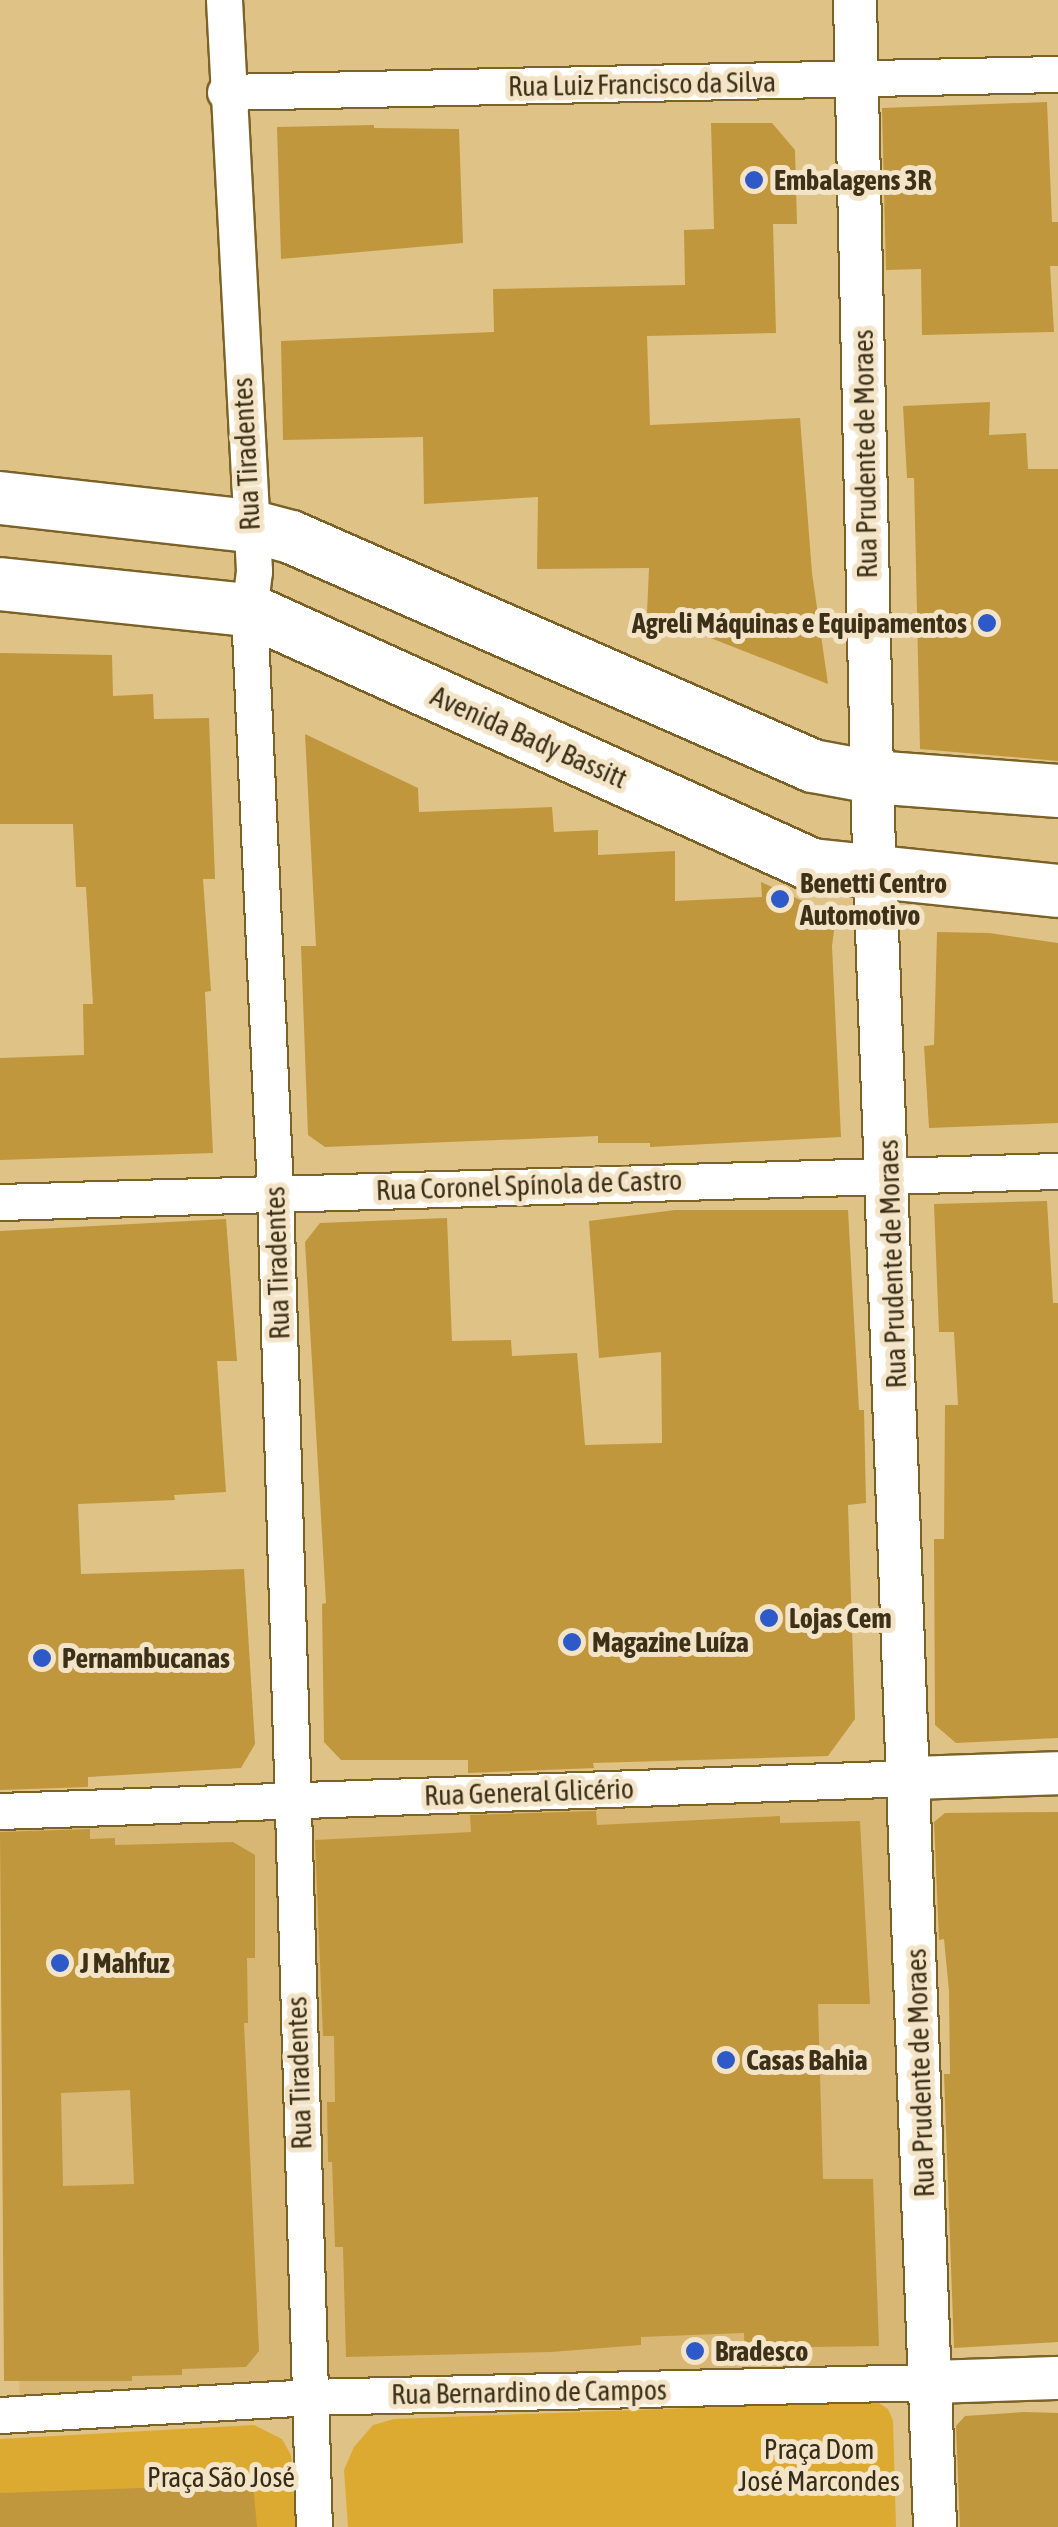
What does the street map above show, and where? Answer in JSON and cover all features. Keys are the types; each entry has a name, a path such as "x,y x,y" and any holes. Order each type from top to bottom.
{"main road":[{"path":"0,498 250,526 291,537 813,766 872,776 1058,792"},
{"name":"Avenida Bady Bassitt","path":"0,584 249,610 812,865 1058,891"}],"street":[{"name":"Rua Tiradentes","path":"224,0 254,571 249,610 276,1192 314,2527"},
{"name":"Rua Prudente de Moraes","path":"855,0 872,776 935,2527"},
{"name":"Rua Luiz Francisco da Silva","path":"226,92 1058,74"},
{"name":"Rua Coronel Spínola de Castro","path":"0,1202 1058,1172"},
{"name":"Rua General Glicério","path":"0,1811 1058,1773"},
{"name":"Rua Bernardino de Campos","path":"0,2415 308,2397 1058,2378"}],"shaded area":[{"path":"906,1787 926,2367 20,2398 0,1819"}],"green space":[{"name":"Praça Dom José Marcondes","path":"876,2401 888,2409 893,2421 896,2527 348,2527 344,2470 354,2447 373,2425 394,2419"},
{"name":"Praça São José","path":"254,2425 282,2439 291,2455 296,2527 0,2527 0,2439"}],"building":[{"path":"1047,102 1052,222 1058,222 1058,266 1050,266 1054,332 922,335 921,269 886,270 882,108"},
{"path":"711,123 772,123 795,150 797,224 773,224 776,333 647,336 650,425 800,418 812,573 828,684 647,613 649,568 537,569 538,497 424,504 423,437 283,440 281,341 494,332 493,289 685,285 684,230 714,229"},
{"path":"374,125 459,129 463,243 281,259 277,127"},
{"name":"Agreli Máquinas e Equipamentos","path":"990,402 989,435 1026,433 1028,469 1058,469 1058,761 920,749 914,478 907,478 903,406"},
{"path":"0,653 112,655 113,696 153,694 154,719 209,718 215,879 203,879 211,991 205,992 213,1153 0,1160 0,1058 84,1055 83,1004 93,1004 86,887 76,887 73,824 0,824"},
{"path":"305,734 418,788 419,812 552,807 554,832 598,830 598,855 675,851 675,901 762,897 761,882 836,916 832,946 841,1137 650,1147 650,1143 598,1143 598,1136 325,1147 308,1135 301,946 316,946"},
{"path":"937,932 989,933 1058,943 1058,1123 929,1128 924,1046 934,1045"},
{"path":"1047,1201 1053,1303 1058,1303 1058,1738 956,1743 935,1725 934,1539 944,1539 945,1405 958,1405 954,1332 939,1332 934,1204"},
{"path":"675,1210 848,1210 859,1410 864,1410 866,1503 848,1505 855,1719 828,1756 593,1763 594,1768 468,1773 468,1760 341,1760 324,1742 322,1604 326,1603 305,1242 320,1223 447,1218 452,1341 511,1340 512,1356 577,1353 585,1445 662,1443 661,1352 599,1358 589,1221"},
{"path":"226,1219 237,1361 217,1361 226,1492 174,1495 175,1500 78,1504 81,1574 244,1569 255,1744 241,1768 88,1777 88,1787 0,1790 0,1231"},
{"path":"596,1811 597,1825 780,1816 780,1823 860,1821 870,2004 818,2004 823,2179 873,2179 879,2346 807,2347 807,2362 745,2364 744,2333 641,2337 641,2345 551,2352 346,2357 343,2247 335,2247 332,2162 328,2162 327,2102 335,2102 334,2036 323,2036 315,1840 471,1832 470,1815"},
{"path":"1058,1812 1058,2342 954,2348 944,2074 950,2074 949,1991 944,1939 939,1940 934,1822 945,1813"},
{"path":"90,1829 90,1839 115,1838 115,1845 233,1842 255,1855 255,1958 247,1958 248,2023 244,2023 259,2351 246,2367 182,2369 182,2375 132,2376 132,2381 4,2381 0,1832","holes":["130,2090 134,2184 63,2186 61,2093"]},
{"path":"1058,2413 1058,2527 960,2527 956,2426 965,2416"},
{"path":"253,2484 257,2527 0,2527 0,2493"}],"place":[{"name":"Embalagens 3R","path":"754,180"},
{"name":"Agreli Máquinas e Equipamentos","path":"987,623"},
{"name":"Benetti Centro Automotivo","path":"780,899"},
{"name":"Lojas Cem","path":"769,1618"},
{"name":"Magazine Luíza","path":"572,1642"},
{"name":"Pernambucanas","path":"42,1658"},
{"name":"J Mahfuz","path":"60,1963"},
{"name":"Casas Bahia","path":"726,2060"},
{"name":"Bradesco","path":"695,2351"}]}
